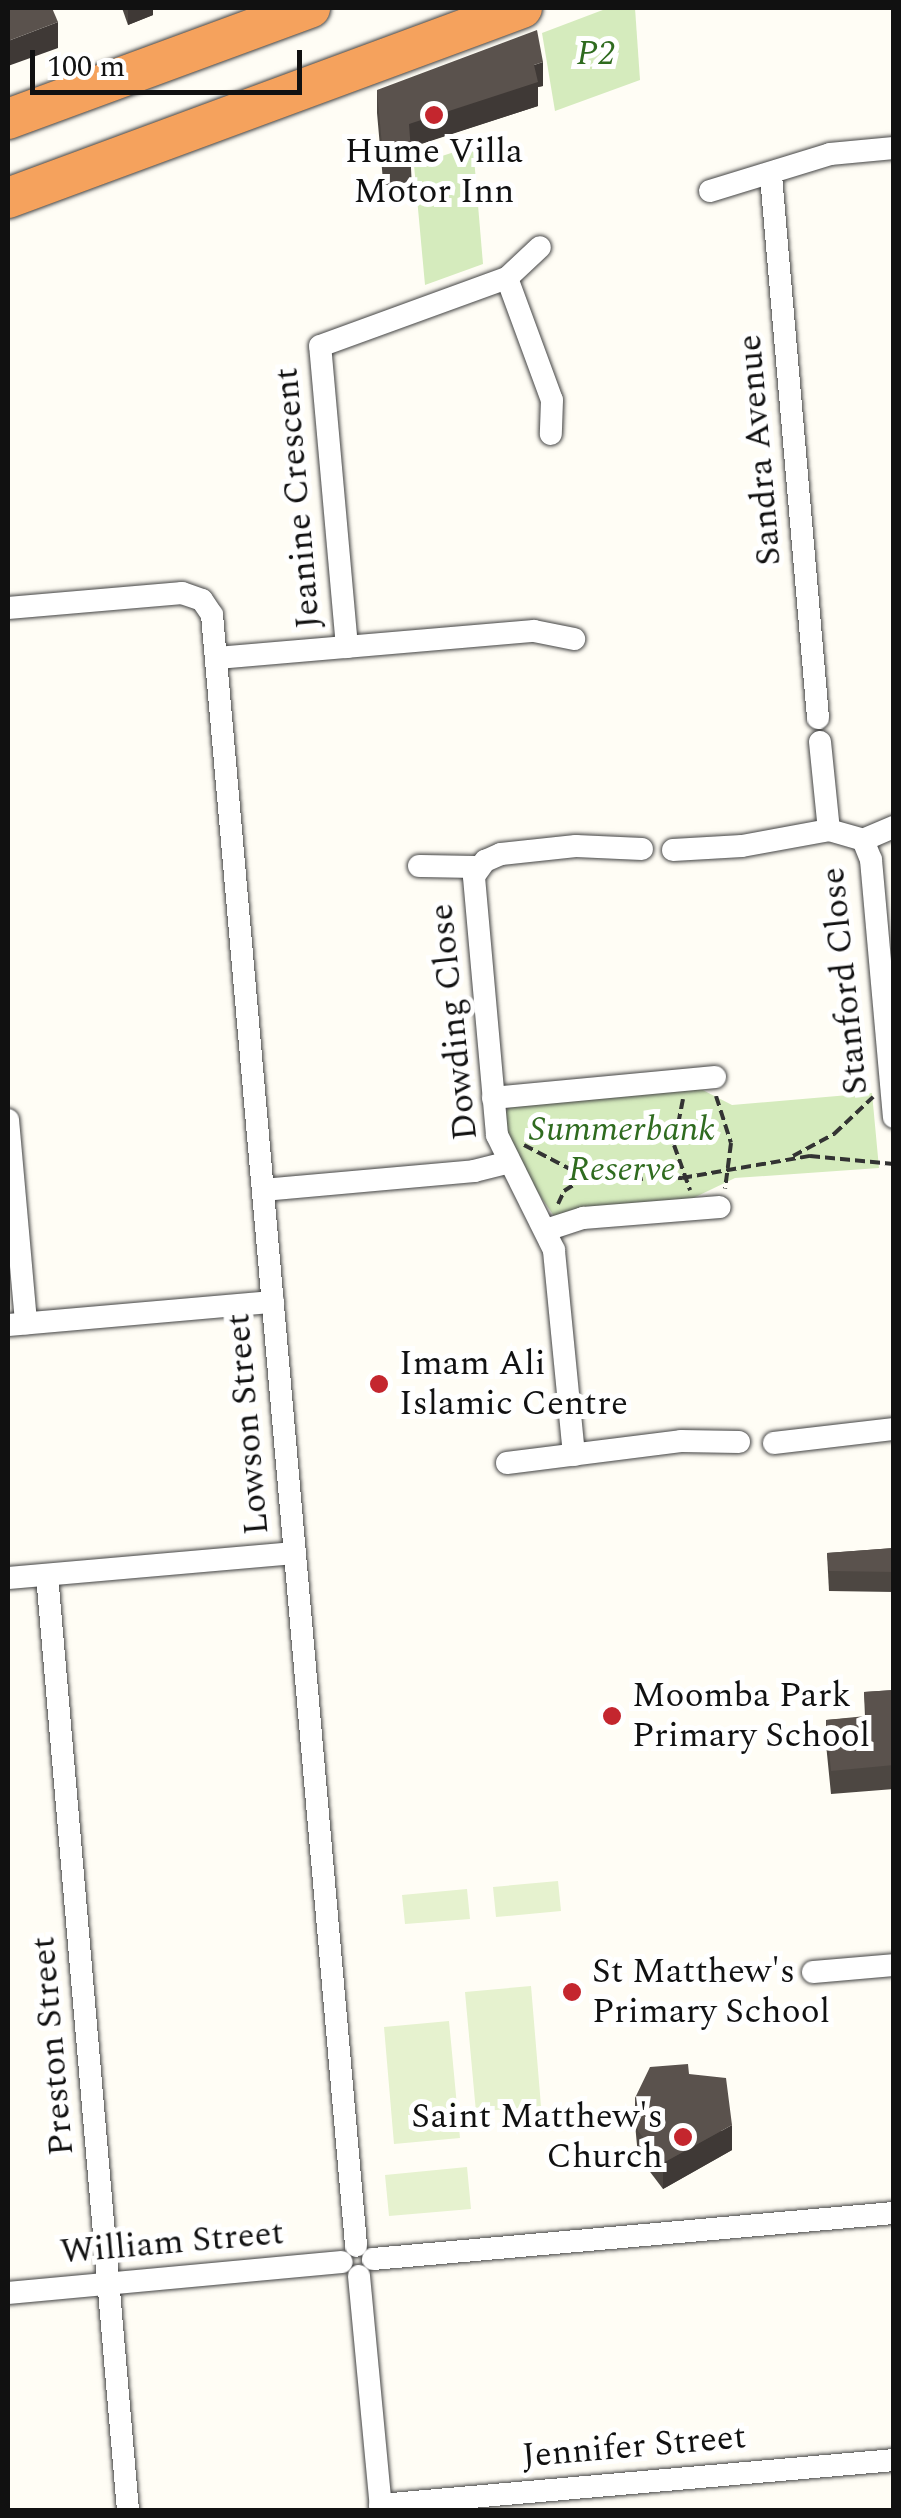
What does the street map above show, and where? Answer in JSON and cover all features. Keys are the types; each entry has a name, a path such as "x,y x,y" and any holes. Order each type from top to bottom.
{"highway":[{"path":"8,119 310,8"},
{"path":"8,198 522,8"}],"street":[{"path":"710,190 771,176 836,153 894,148"},
{"name":"Sandra Avenue","path":"771,176 829,830"},
{"name":"Jeanine Crescent","path":"347,647 320,346 507,278 540,247"},
{"path":"507,278 552,400 552,434"},
{"name":"Lowson Street","path":"8,608 182,593 202,600 212,615 380,2508"},
{"path":"217,658 534,632 574,638"},
{"name":"Stanford Close","path":"673,850 742,846 829,830 863,840 894,828"},
{"name":"Stanford Close","path":"863,840 870,860 894,1117"},
{"name":"Dowding Close","path":"419,866 478,867 501,854 544,848 642,849"},
{"name":"Dowding Close","path":"478,867 474,883 493,1098 512,1152 553,1220 574,1455"},
{"path":"493,1098 713,1077"},
{"path":"8,1120 17,1324 273,1302"},
{"path":"263,1190 474,1171 512,1152"},
{"path":"553,1220 720,1208"},
{"path":"774,1443 894,1429"},
{"path":"507,1463 681,1441 739,1442"},
{"path":"8,1578 295,1553"},
{"name":"Preston Street","path":"47,1575 128,2510"},
{"path":"813,1972 894,1965"},
{"name":"William Street","path":"8,2293 894,2213"},
{"name":"Jennifer Street","path":"380,2508 894,2460"}],"path":[{"path":"713,1077 730,1133 729,1166 720,1208"},
{"path":"684,1080 674,1145 693,1210"},
{"path":"788,1158 834,1134 873,1097 891,1093"},
{"path":"512,1152 590,1174 683,1178 729,1166 788,1158 894,1164"},
{"path":"553,1220 564,1191 590,1174"}],"green space":[{"name":"P2","path":"608,8 635,8 640,80 555,111 542,33"},
{"path":"473,146 483,264 425,285 414,165"},
{"name":"Summerbank Reserve","path":"693,1085 732,1105 872,1093 879,1168 735,1178 685,1202 554,1216 511,1154 504,1116 509,1106"},
{"path":"558,1881 561,1911 496,1917 493,1887"},
{"path":"467,1889 470,1919 405,1924 402,1895"},
{"path":"531,1986 541,2106 476,2112 465,1992"},
{"path":"449,2021 460,2138 394,2144 384,2027"},
{"path":"467,2167 471,2209 389,2216 385,2175"}],"building":[{"path":"8,8 52,8 58,22 8,41"},
{"path":"537,30 543,62 534,65 538,82 409,124 412,165 384,168 377,90"},
{"path":"894,1548 894,1572 829,1571 827,1553"},
{"path":"894,1690 894,1765 831,1771 826,1720 866,1716 864,1692"},
{"name":"Saint Matthew's Church","path":"688,2064 689,2074 726,2078 732,2125 663,2163 638,2131 635,2098 650,2067"}],"place":[{"name":"Hume Villa Motor Inn","path":"434,115"},
{"name":"Imam Ali Islamic Centre","path":"379,1384"},
{"name":"Moomba Park Primary School","path":"612,1716"},
{"name":"St Matthew's Primary School","path":"572,1992"},
{"name":"Saint Matthew's Church","path":"683,2137"}]}
